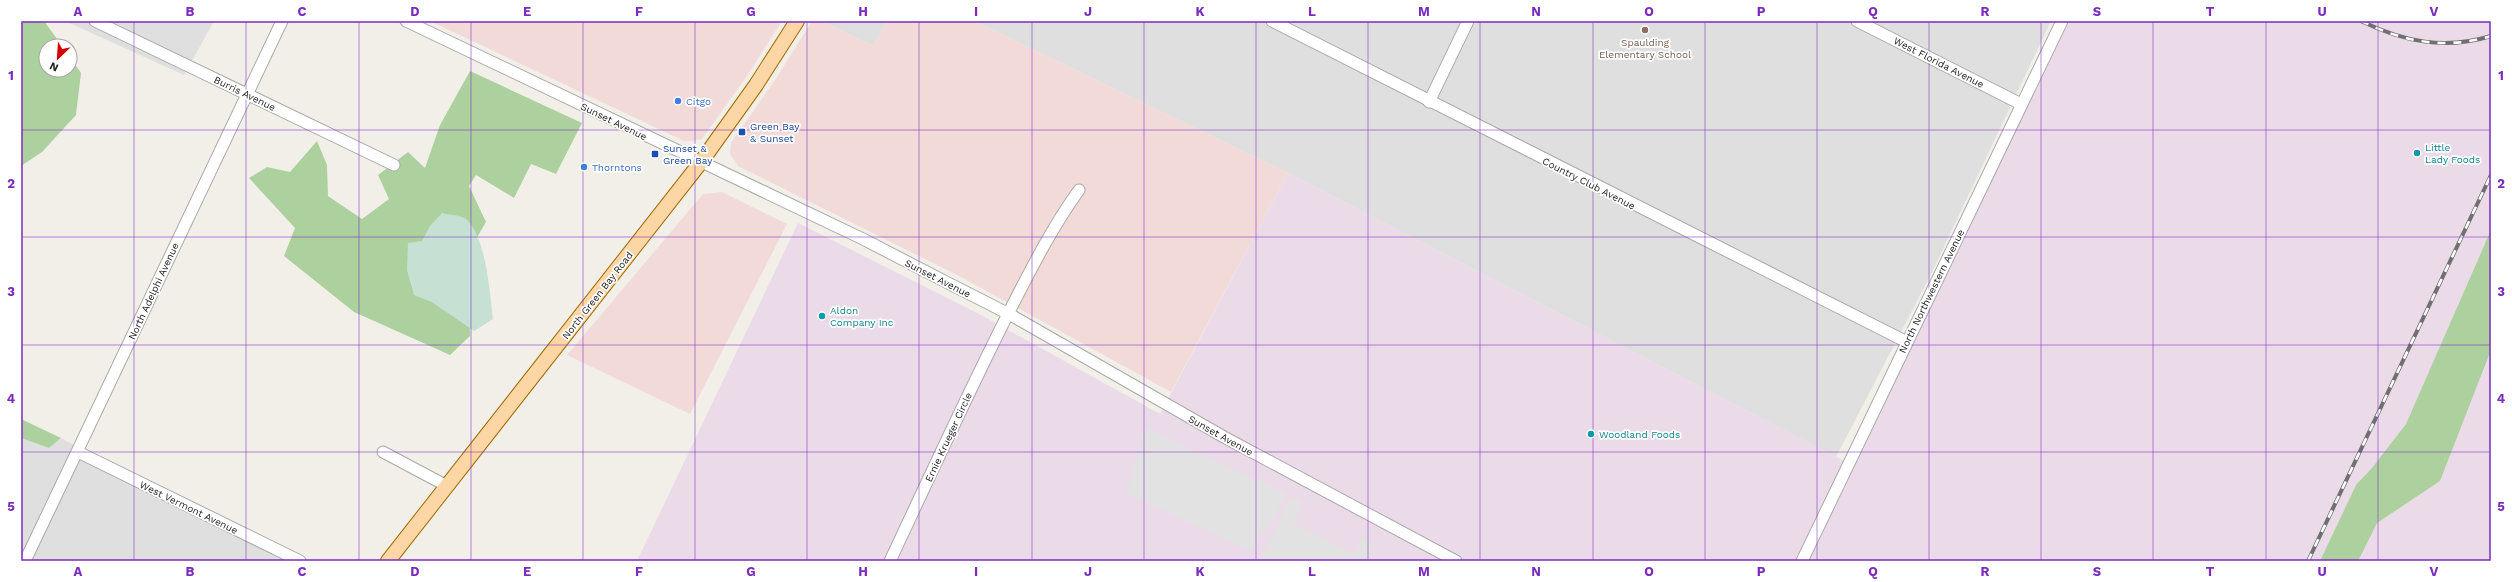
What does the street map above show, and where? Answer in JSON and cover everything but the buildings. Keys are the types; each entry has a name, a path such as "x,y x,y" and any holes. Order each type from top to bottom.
{"main road":[{"name":"North Green Bay Road","path":"388,561 701,162 756,85 797,21"}],"street":[{"name":"Burris Avenue","path":"95,21 394,165"},
{"name":"North Adelphi Avenue","path":"25,561 78,452 246,93 282,21"},
{"name":"Sunset Avenue","path":"406,21 872,244 1008,314 1224,437 1456,561"},
{"name":"Country Club Avenue","path":"1272,21 1429,102 1907,342"},
{"path":"1429,102 1468,21"},
{"name":"West Florida Avenue","path":"1857,21 2021,104"},
{"name":"North Northwestern Avenue","path":"1802,561 2062,21"},
{"name":"Ernie Krueger Circle","path":"890,561 987,354 1047,240 1079,190"},
{"name":"West Vermont Avenue","path":"78,452 300,561"},
{"path":"383,452 447,486"}],"shaded area":[{"path":"65,21 214,21 184,75"},
{"path":"430,21 782,21 747,76 702,139 684,141"},
{"path":"812,21 821,21 873,46 887,21 974,21 1288,173 1171,392 961,277 738,166 730,154 731,143 775,80"},
{"path":"821,21 887,21 873,46"},
{"path":"974,21 2051,21 1931,274 1836,457 1288,173"},
{"path":"2058,21 2491,21 2491,561 637,561 798,223 981,315 1160,414 1288,173 1848,463"},
{"path":"722,192 787,224 690,414 567,355 703,194"},
{"path":"1145,428 1286,494 1269,529 1262,532 1252,551 1126,493 1136,472 1130,470 1145,442 1139,439"},
{"path":"21,438 49,448 61,438 292,561 21,561"},
{"path":"1291,497 1302,502 1294,524 1354,554 1362,538 1374,544 1366,561 1261,561"}],"green space":[{"path":"21,21 44,21 56,38 38,38 38,78 78,78 78,69 81,73 76,115 42,152 21,166"},
{"path":"470,71 582,123 556,174 531,164 514,198 476,175 469,186 486,222 468,253 470,336 450,355 354,312 284,256 295,228 249,178 267,167 290,172 317,141 327,165 328,196 362,219 389,199 378,175 408,152 425,168 440,125"},
{"path":"442,213 466,219 473,227 483,252 493,319 474,331 432,302 414,295 407,270 408,243 422,241 430,226"},
{"path":"2491,230 2491,350 2440,481 2377,523 2358,561 2320,561 2356,485 2372,468 2406,424"},
{"path":"21,419 61,438 49,448 21,438"}],"railway":[{"path":"2361,21 2393,34 2425,42 2457,43 2491,36"},
{"path":"2308,561 2491,175"}],"place":[{"name":"Spaulding Elementary School","path":"1645,30"},
{"name":"Citgo","path":"678,101"},
{"name":"Green Bay & Sunset","path":"742,132"},
{"name":"Little Lady Foods","path":"2417,153"},
{"name":"Sunset & Green Bay","path":"655,154"},
{"name":"Thorntons","path":"584,167"},
{"name":"Aldon Company Inc","path":"822,316"},
{"name":"Woodland Foods","path":"1591,434"}]}
